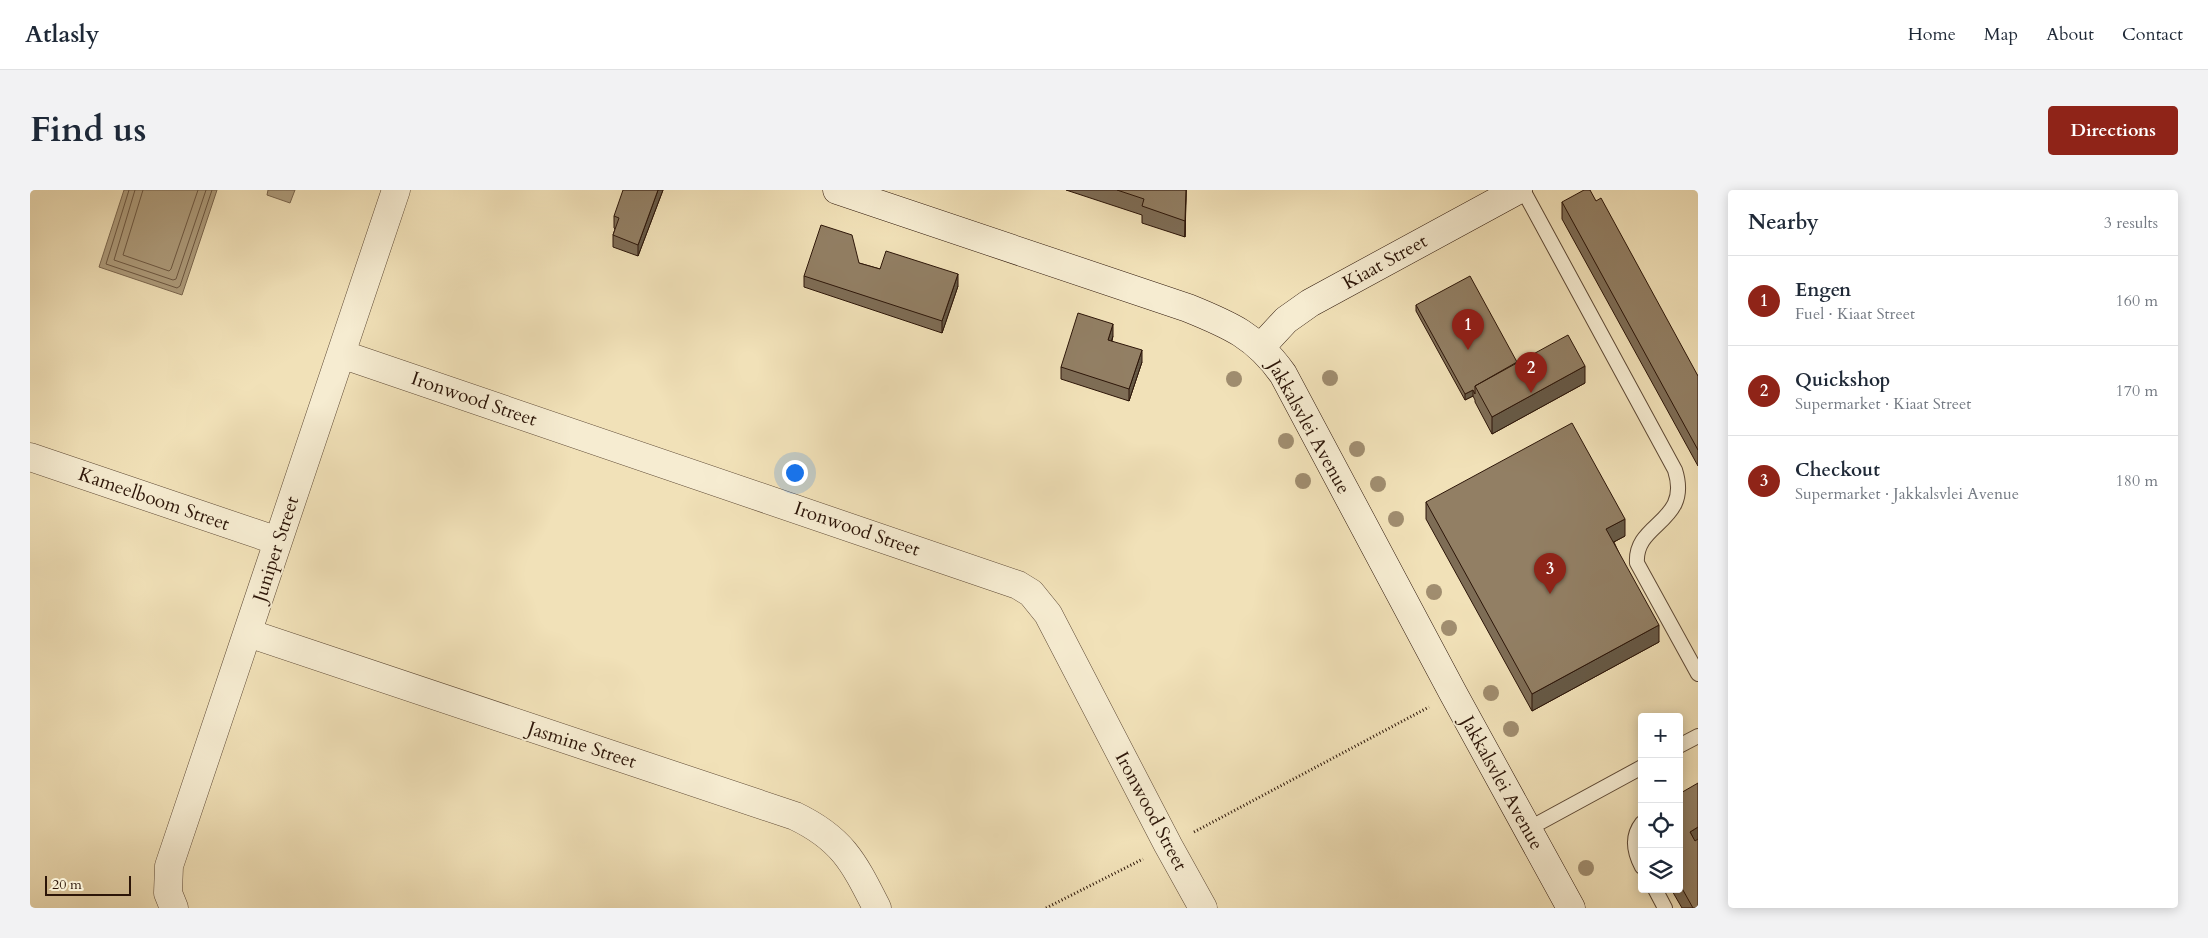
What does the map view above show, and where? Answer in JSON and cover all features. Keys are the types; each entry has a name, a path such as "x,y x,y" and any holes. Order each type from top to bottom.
{"street":[{"name":"Juniper Street","path":"174,908 168,893 167,880 170,866 396,190"},
{"name":"Jakkalsvlei Avenue","path":"837,190 1188,308 1240,331 1261,347 1283,374 1453,693 1571,908"},
{"name":"Kiaat Street","path":"1261,347 1286,320 1310,303 1518,190"},
{"name":"Ironwood Street","path":"341,354 1018,585 1031,593 1048,614 1168,845 1203,908"},
{"name":"Kameelboom Street","path":"30,457 278,541"},
{"name":"Jasmine Street","path":"248,633 795,816 828,835 842,848 854,864 877,908"}],"lane":[{"path":"1523,190 1675,470 1679,481 1677,501 1668,515 1640,543 1637,552 1637,563 1698,674"},
{"path":"1683,744 1698,736"},
{"path":"1528,828 1638,769"},
{"path":"1638,833 1634,843 1638,859"},
{"path":"1656,893 1665,908"}],"path":[{"path":"1193,833 1434,704"},
{"path":"1046,908 1151,855"}],"water":[{"path":"124,190 217,190 182,295 99,267"},
{"path":"268,190 295,190 290,203 267,195"}],"building":[{"path":"623,190 658,190 638,245 613,235 619,218 614,216"},
{"path":"1117,190 1186,190 1185,221 1142,206 1144,199"},
{"path":"1584,190 1590,190 1596,201 1601,198 1698,376 1698,450 1562,202"},
{"path":"821,225 852,235 859,263 880,269 886,251 958,274 942,321 804,276"},
{"path":"1470,276 1517,362 1475,386 1475,394 1473,390 1465,394 1416,305"},
{"path":"1078,313 1113,324 1108,340 1142,350 1129,389 1061,367"},
{"path":"1568,335 1585,366 1492,417 1475,386"},
{"path":"1572,423 1625,519 1606,529 1659,625 1532,694 1426,502"},
{"path":"1698,783 1698,827 1690,832 1695,841 1698,839 1698,908 1693,908 1683,890 1683,792"}],"place":[{"name":"Engen","path":"1468,350"},
{"name":"Quickshop","path":"1531,393"},
{"name":"Checkout","path":"1550,594"}]}
